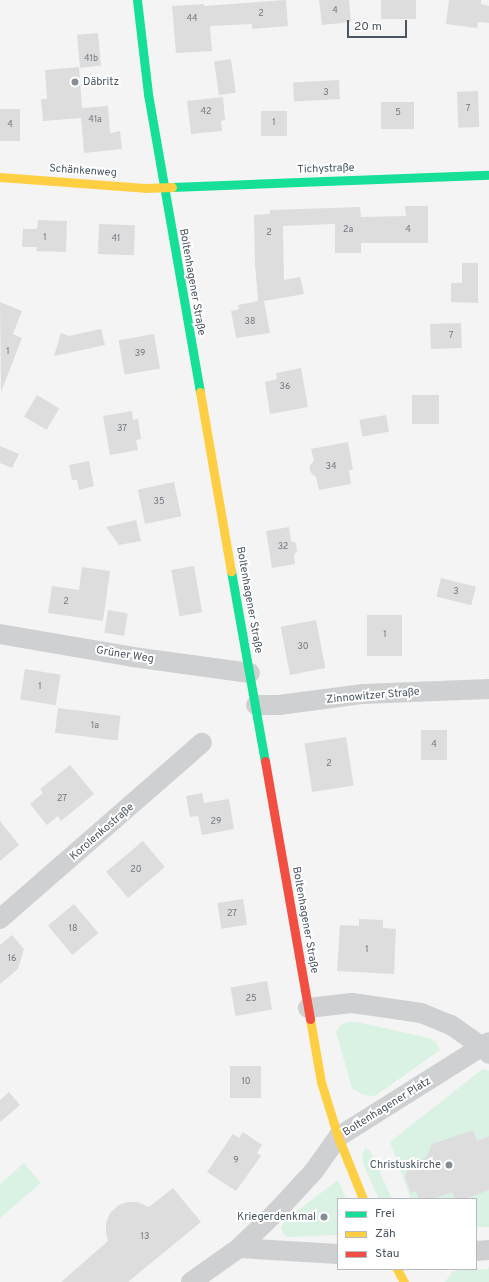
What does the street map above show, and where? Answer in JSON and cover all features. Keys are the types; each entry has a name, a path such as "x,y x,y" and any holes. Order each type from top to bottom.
{"street":[{"name":"Boltenhagener Straße","path":"138,0 148,94 321,1082 338,1138 362,1198"},
{"name":"Tichystraße","path":"164,187 489,175"},
{"name":"Schänkenweg","path":"0,177 145,188 164,187"},
{"name":"Grüner Weg","path":"0,634 133,657 250,673"},
{"name":"Zinnowitzer Straße","path":"256,705 279,705 363,694 489,689"},
{"name":"Korolenkostraße","path":"0,919 202,743"},
{"name":"Boltenhagener Platz","path":"191,1282 239,1248 278,1210 314,1171 338,1138 487,1048 451,1025 420,1013 352,1003 308,1008"},
{"path":"239,1248 337,1254"},
{"path":"477,1251 489,1250"},
{"path":"398,1270 404,1282"}],"green space":[{"path":"347,1022 357,1022 429,1038 436,1042 440,1050 375,1096 363,1095 352,1088 336,1032 341,1025"},
{"path":"485,1069 489,1071 489,1227 477,1227 477,1198 411,1198 390,1142 480,1071"},
{"path":"365,1148 370,1150 392,1198 379,1198 364,1166 362,1156"},
{"path":"24,1163 41,1183 0,1218 0,1184"},
{"path":"338,1180 346,1198 337,1198 337,1235 288,1237 284,1234 281,1228 284,1221"},
{"path":"489,1266 489,1282 445,1282 452,1272 458,1270 477,1270 477,1267 478,1270 488,1269"}],"building":[{"path":"286,0 288,26 252,29 252,24 210,26 212,51 176,53 172,6 204,4 204,6"},
{"path":"319,0 349,0 351,22 322,25"},
{"path":"381,0 416,0 416,19 381,19"},
{"path":"449,0 481,0 481,4 489,6 489,23 478,22 477,28 446,24"},
{"path":"98,33 101,66 80,68 77,35"},
{"path":"231,59 236,93 219,95 214,61"},
{"path":"79,67 82,108 108,106 110,133 120,131 122,149 84,153 81,118 43,121 41,99 47,99 45,70"},
{"path":"339,80 340,99 294,101 293,82"},
{"path":"478,91 479,127 458,128 457,92"},
{"path":"223,97 225,120 221,121 222,131 191,134 187,101"},
{"path":"381,102 414,102 414,129 381,129"},
{"path":"0,109 20,109 20,141 0,141"},
{"path":"261,111 287,111 287,136 261,136"},
{"path":"405,206 428,206 428,243 361,243 361,253 335,253 335,224 283,226 284,280 300,277 304,294 264,301 270,333 236,338 231,311 239,309 238,305 258,301 255,264 254,215 270,214 270,210 360,207 361,217 406,216"},
{"path":"38,220 67,221 66,252 36,251 37,247 22,247 23,229 37,229"},
{"path":"99,224 135,225 134,255 98,254"},
{"path":"462,263 478,263 478,303 451,302 451,283 462,283"},
{"path":"0,302 22,311 13,334 22,338 1,392"},
{"path":"461,323 462,348 431,349 430,324"},
{"path":"101,329 105,345 54,356 61,333 69,336"},
{"path":"154,334 160,368 125,375 119,340"},
{"path":"301,368 308,407 270,414 265,382 277,379 276,373"},
{"path":"37,395 59,408 46,430 24,416"},
{"path":"412,395 439,395 439,424 412,424"},
{"path":"132,411 133,420 138,419 141,439 136,440 138,450 110,455 103,416"},
{"path":"386,415 389,432 362,436 359,420"},
{"path":"348,442 353,470 349,470 351,484 319,490 316,477 310,470 310,465 314,461 311,449"},
{"path":"0,446 19,454 12,468 0,463"},
{"path":"89,461 94,486 79,490 77,480 72,480 69,465"},
{"path":"174,482 181,516 145,524 138,490"},
{"path":"136,520 141,541 119,545 106,527"},
{"path":"289,527 291,541 296,543 297,551 294,555 295,564 272,568 266,531"},
{"path":"194,566 202,612 180,616 171,570"},
{"path":"82,567 110,571 103,621 48,613 52,586 79,590"},
{"path":"441,578 476,587 471,605 436,596"},
{"path":"108,610 128,613 124,636 104,633"},
{"path":"367,615 402,615 402,656 367,656"},
{"path":"316,620 325,668 290,675 281,627"},
{"path":"25,669 61,675 56,705 20,700"},
{"path":"58,708 121,716 117,740 55,733"},
{"path":"421,730 447,730 447,760 421,760"},
{"path":"346,737 354,785 312,792 305,744"},
{"path":"70,765 94,794 61,821 58,816 47,825 30,804 43,793 40,789"},
{"path":"202,793 204,803 229,799 234,829 202,835 198,816 190,817 186,796"},
{"path":"0,821 19,845 0,861"},
{"path":"143,841 165,867 128,898 106,872"},
{"path":"243,899 247,925 221,929 217,903"},
{"path":"74,904 98,933 72,955 48,926"},
{"path":"359,919 383,920 383,928 396,929 394,974 337,971 340,925 359,926"},
{"path":"12,935 24,949 18,969 0,984 0,945"},
{"path":"267,981 272,1010 236,1016 231,987"},
{"path":"230,1066 261,1066 261,1098 230,1098"},
{"path":"9,1092 20,1105 0,1122 0,1100"},
{"name":"Christuskirche","path":"473,1130 477,1141 489,1136 489,1190 468,1198 455,1198 452,1192 436,1198 419,1198 416,1191 411,1193 405,1177 409,1164 426,1158 432,1144"},
{"path":"243,1132 262,1145 257,1153 261,1156 236,1191 207,1172 233,1134 239,1138"},
{"path":"173,1188 201,1222 128,1282 61,1282 108,1241 106,1223 110,1213 119,1205 128,1202 137,1202 149,1207"}],"traffic: fast":[{"path":"137,0 148,94 200,392"},
{"path":"172,187 489,175"},
{"path":"231,571 265,761"}],"traffic: slow":[{"path":"0,177 145,188 172,187"},
{"path":"200,392 231,571"},
{"path":"310,1019 321,1082 338,1137 363,1198"},
{"path":"398,1270 404,1282"}],"traffic: jam":[{"path":"265,761 310,1019"}],"place":[{"name":"Däbritz","path":"75,82"},
{"name":"Christuskirche","path":"449,1165"},
{"name":"Kriegerdenkmal","path":"324,1217"}]}
